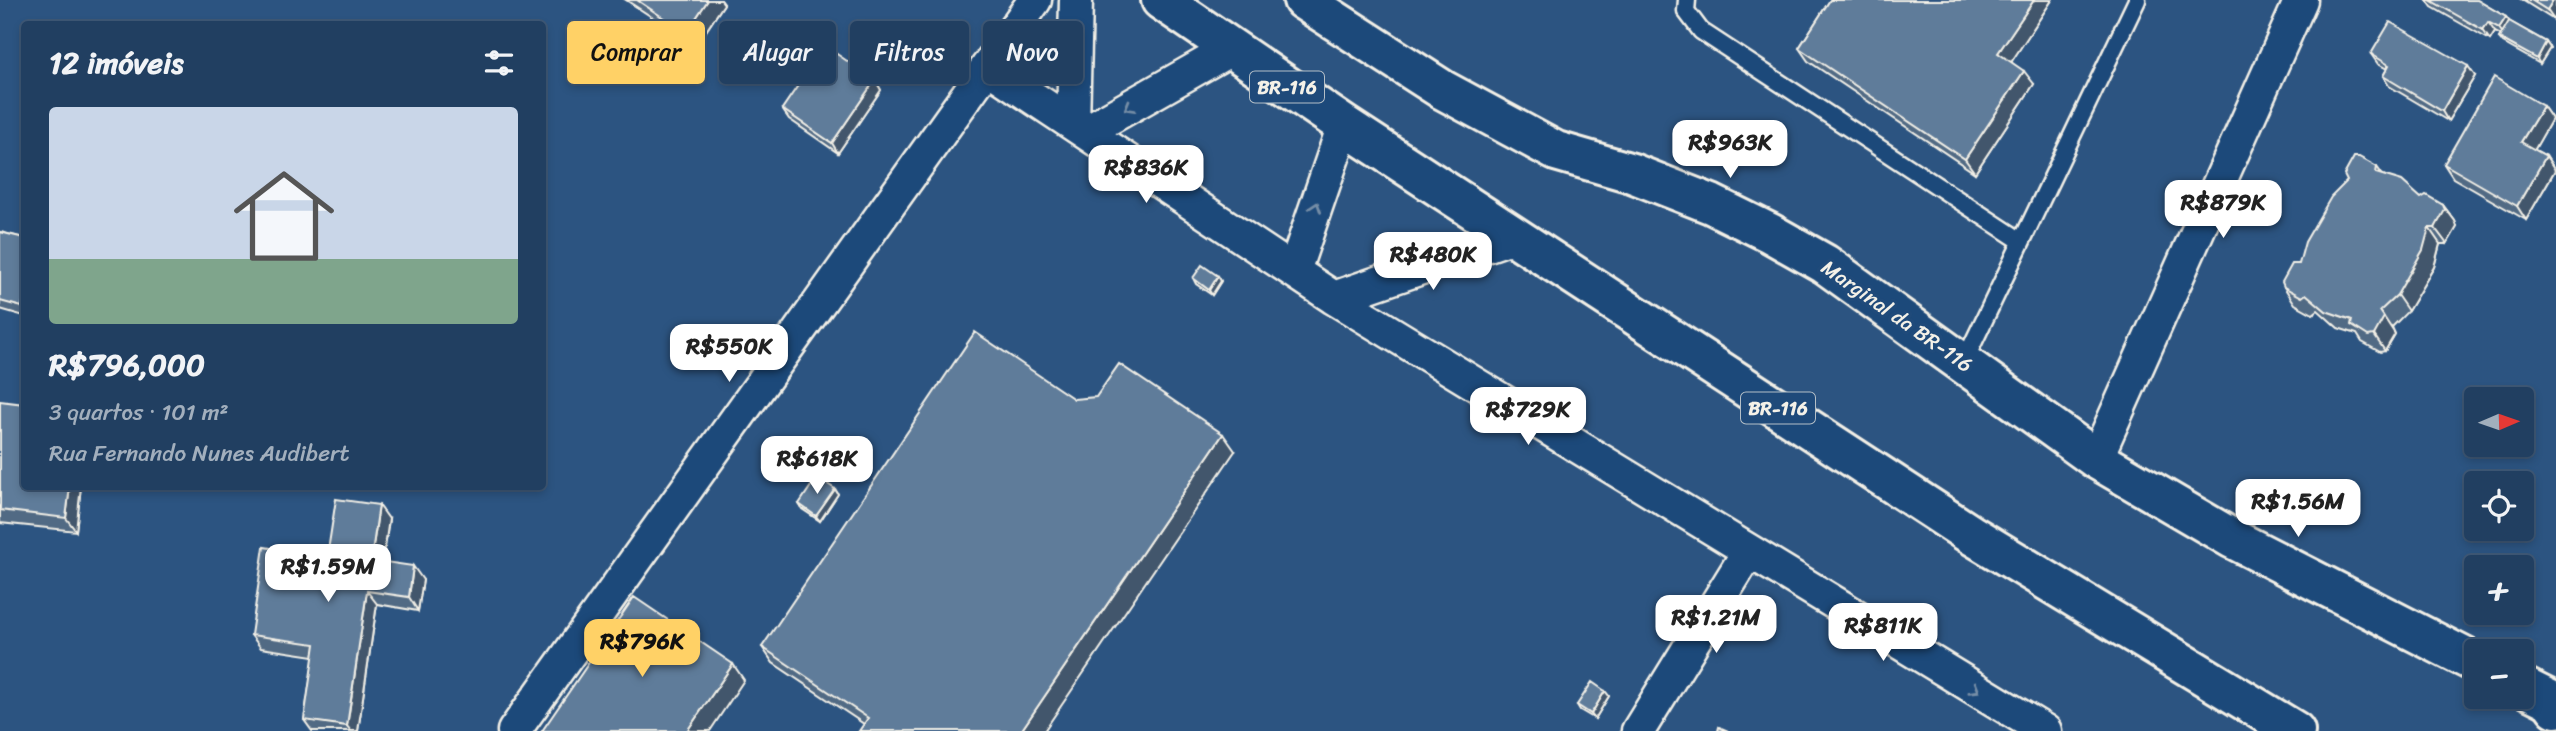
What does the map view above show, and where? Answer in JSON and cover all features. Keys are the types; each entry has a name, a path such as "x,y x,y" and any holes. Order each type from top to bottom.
{"main road":[{"name":"BR-116","path":"1161,0 1344,125 1970,534 2298,730"},
{"name":"Marginal da BR-116","path":"1303,0 1443,90 1556,151 1632,173 1711,204 1825,264 2096,459 2233,539 2464,657"}],"street":[{"path":"1020,21 1035,0"},
{"path":"1076,0 1079,128"},
{"path":"2096,459 2301,0"},
{"path":"1079,128 1231,49"},
{"path":"514,731 983,73"},
{"path":"1013,84 1334,298 2045,731"},
{"path":"1294,271 1344,125"},
{"path":"1334,298 1514,236"},
{"path":"1638,731 1749,551"}],"lane":[{"path":"1687,0 1686,11 1701,31 2021,242"},
{"path":"1964,362 2137,0"}],"building":[{"path":"637,0 708,0 694,21 668,21"},
{"path":"1830,0 2034,0 1998,53 2024,71 1965,159 1799,48"},
{"path":"2430,0 2477,0 2506,17 2499,28 2488,22 2483,30"},
{"path":"2531,0 2553,0 2547,10"},
{"path":"2509,21 2546,42 2537,59 2499,38"},
{"path":"2390,22 2468,66 2442,111 2383,76 2389,65 2371,54"},
{"path":"836,53 850,63 850,84 872,84 832,143 782,109 799,84 836,84"},
{"path":"2494,77 2543,106 2521,142 2546,156 2517,206 2444,164"},
{"path":"2354,157 2377,167 2376,173 2402,181 2421,198 2426,195 2443,205 2445,210 2435,228 2429,228 2423,250 2397,295 2380,311 2384,317 2374,335 2368,336 2351,325 2352,320 2326,311 2306,294 2302,297 2284,287 2282,282 2292,264 2299,264 2305,242 2331,197 2347,181 2344,175"},
{"path":"0,232 21,237 21,307 0,301"},
{"path":"1202,265 1218,276 1209,290 1193,278"},
{"path":"975,332 1074,399 1096,397 1119,364 1223,434 1021,731 859,731 868,718 762,647"},
{"path":"0,401 21,404 21,490 70,490 66,518 0,510"},
{"path":"817,477 835,489 816,516 799,504"},
{"path":"336,499 379,505 371,560 413,566 409,597 367,591 347,726 304,720 315,644 251,635 264,547 327,557"},
{"path":"634,597 733,664 687,731 542,731"},
{"path":"1592,682 1605,691 1591,714 1577,705"}]}
